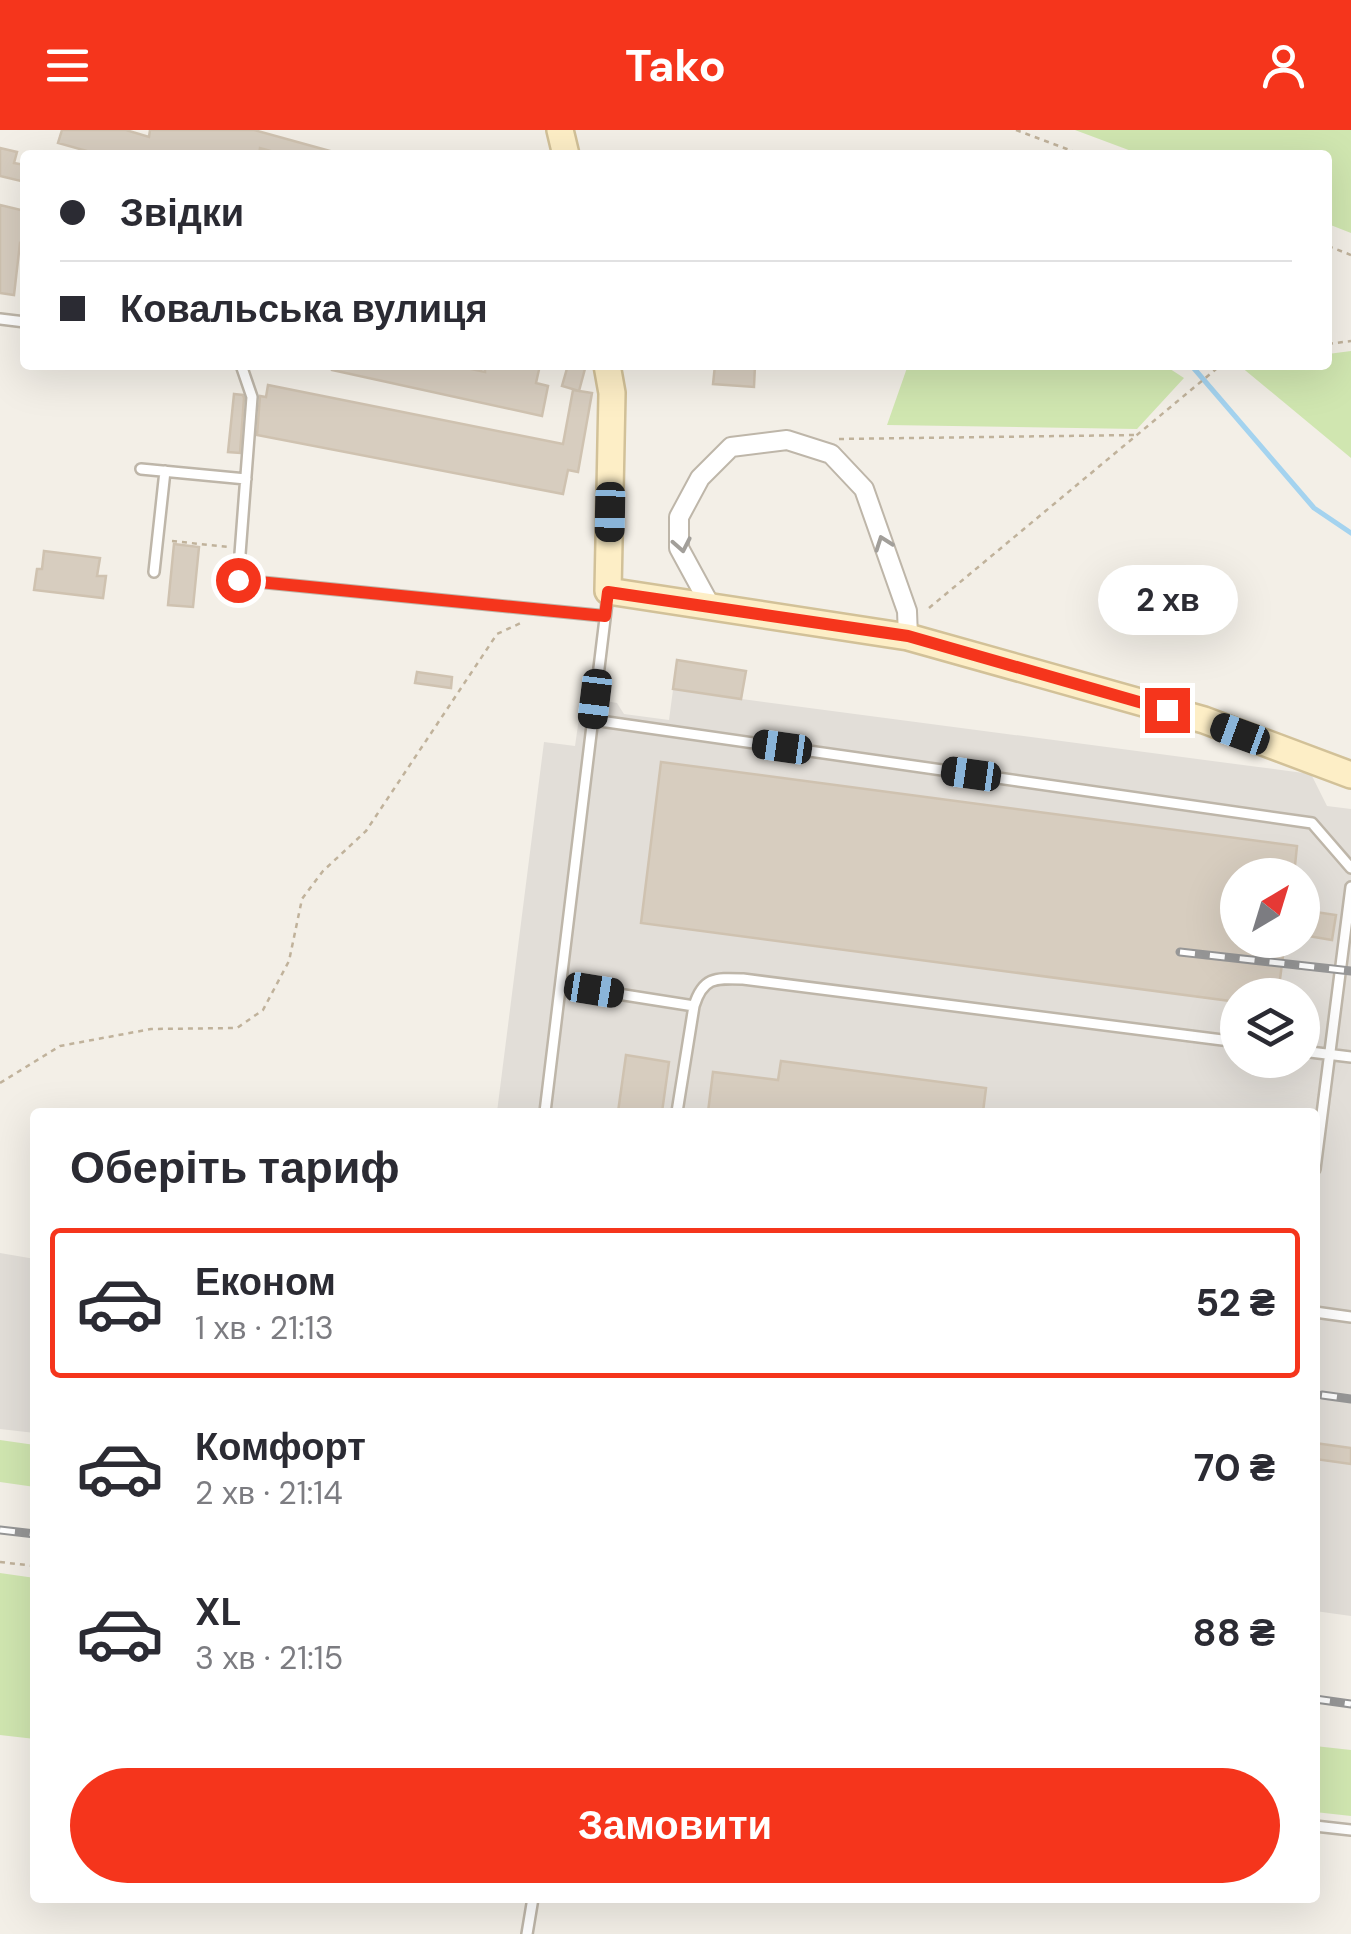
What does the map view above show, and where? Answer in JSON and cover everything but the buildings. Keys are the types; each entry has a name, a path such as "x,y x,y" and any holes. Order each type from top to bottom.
{"street":[{"path":"609,370 612,394 607,604 710,605 908,636 1204,720 1351,775"},
{"path":"710,605 679,548 679,517 700,478 731,447 787,440 830,454 864,488 908,611 908,636"}],"lane":[{"path":"243,370 252,397 238,580 548,610 607,604 545,1108"},
{"path":"141,468 246,479"},
{"path":"154,572 165,471"},
{"path":"593,720 1312,823 1351,868"},
{"path":"1334,849 1351,848"},
{"path":"1320,1131 1351,886"},
{"path":"678,1108 699,989 717,978 1220,1040"},
{"path":"560,985 694,1006"},
{"path":"1320,1053 1351,1057"},
{"path":"1320,1313 1351,1317"},
{"path":"1320,1827 1351,1830"},
{"path":"527,1934 532,1903"}],"path":[{"path":"1016,130 1070,150"},
{"path":"929,608 1215,370"},
{"path":"826,439 1139,435"},
{"path":"157,539 240,548"},
{"path":"0,1083 60,1046 151,1029 237,1028 263,1010 289,960 302,899 376,816 497,634 548,610"},
{"path":"0,1562 30,1565"}],"shaded area":[{"path":"677,660 746,671 742,699 1311,774 1327,806 1351,809 1351,1616 1320,1612 1320,1108 498,1108 544,742 575,746 582,697 617,703 624,714 669,720"},
{"path":"0,1253 30,1258 30,1432 0,1429"}],"green space":[{"path":"1075,130 1351,130 1351,233 1332,226 1332,150 1129,150"},
{"path":"1351,351 1351,458 1245,370 1332,370 1332,353"},
{"path":"906,370 1172,370 1184,378 1137,429 887,425"},
{"path":"0,1440 30,1444 30,1486 0,1482"},
{"path":"0,1573 30,1577 30,1738 0,1735"},
{"path":"1320,1747 1351,1750 1351,1816 1320,1813"}],"waterway":[{"path":"1195,370 1314,508 1351,533"}],"railway":[{"path":"1180,952 1351,971"},
{"path":"1322,1395 1351,1399"},
{"path":"0,1530 30,1533"},
{"path":"1320,1700 1351,1704"}],"route":[{"path":"238,580 605,616 608,592 710,605 908,636 1167,710"}]}
